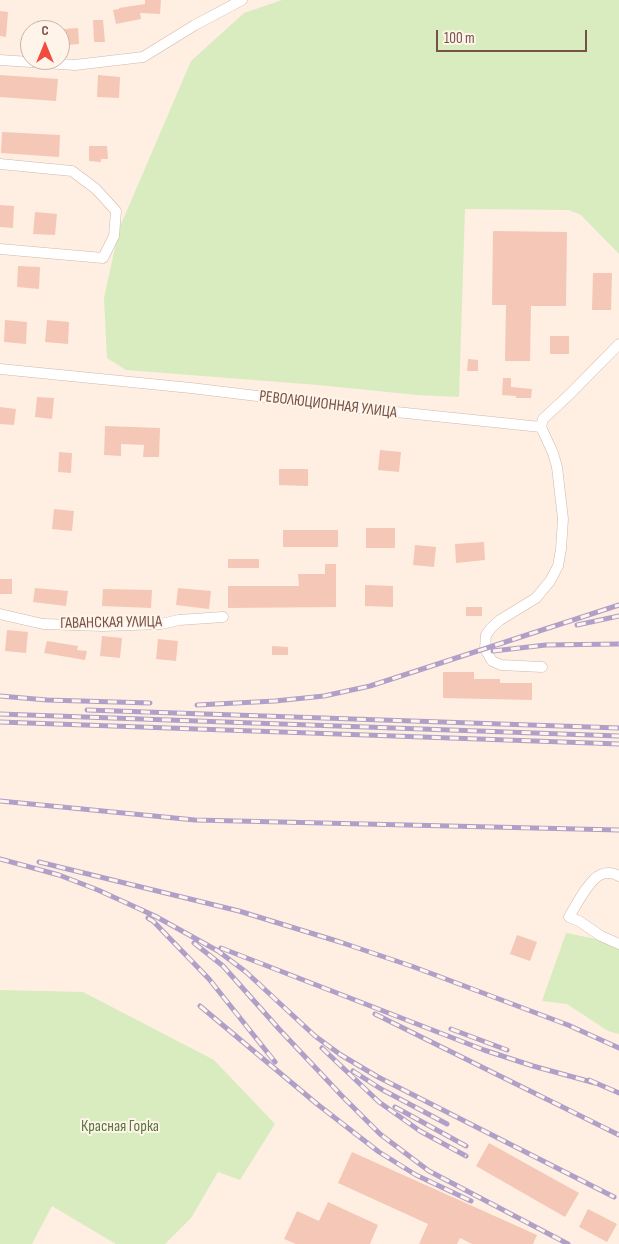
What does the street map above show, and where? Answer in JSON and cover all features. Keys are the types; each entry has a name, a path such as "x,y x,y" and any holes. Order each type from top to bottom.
{"street":[{"path":"0,60 75,65 143,57 195,25 242,0"},
{"path":"0,164 72,171 96,188 116,211 114,236 103,258 0,249"},
{"path":"542,667 501,665 492,661 485,649 486,636 491,628 500,620 536,598 550,581 558,566 563,519 557,467 541,427 543,420 619,344"},
{"name":"РЕВОЛЮЦИОННАЯ УЛИЦА","path":"0,369 190,388 368,410 541,427"},
{"name":"ГАВАНСКАЯ УЛИЦА","path":"0,614 43,624 103,626 161,624 179,620 223,617"},
{"path":"619,876 605,873 598,876 582,895 569,917 579,921 601,936 619,944"}],"green space":[{"path":"282,0 619,0 619,254 581,215 569,210 465,209 459,397 126,370 107,358 104,298 119,229 191,61 244,13"},
{"path":"566,933 601,940 619,949 619,1034 608,1031 567,1004 542,1001"},
{"name":"Красная Горка","path":"0,990 83,992 214,1060 275,1124 240,1180 218,1172 191,1218 165,1244 116,1244 52,1206 32,1244 0,1244"}],"building":[{"path":"145,0 161,0 160,14 140,13 141,19 116,24 113,10 145,4"},
{"path":"0,11 8,12 6,37 0,36"},
{"path":"93,20 103,20 105,42 94,42"},
{"path":"78,28 79,44 70,45 70,29"},
{"path":"0,75 58,79 56,101 0,97"},
{"path":"98,75 120,77 119,98 97,97"},
{"path":"2,132 60,135 59,157 1,153"},
{"path":"89,146 107,146 108,159 101,159 101,162 89,161"},
{"path":"0,205 14,206 13,228 0,227"},
{"path":"35,212 57,214 55,235 33,234"},
{"path":"493,231 567,232 566,306 531,306 530,361 505,361 506,305 492,305"},
{"path":"18,266 40,267 39,289 17,287"},
{"path":"593,273 612,273 611,310 592,310"},
{"path":"5,320 27,322 26,344 4,342"},
{"path":"47,320 69,322 68,344 45,342"},
{"path":"550,336 569,336 569,354 550,354"},
{"path":"468,359 478,360 478,371 467,371"},
{"path":"503,378 511,378 511,387 532,389 531,398 516,398 516,396 502,395"},
{"path":"37,397 54,398 52,419 35,417"},
{"path":"0,407 16,409 14,425 0,424"},
{"path":"105,426 160,428 159,457 143,457 144,445 121,444 121,456 104,455"},
{"path":"380,450 401,452 399,472 378,470"},
{"path":"59,452 72,453 71,473 58,472"},
{"path":"279,469 308,469 308,486 279,485"},
{"path":"54,509 74,511 72,531 52,529"},
{"path":"366,528 395,528 395,548 366,548"},
{"path":"283,530 338,530 338,547 283,547"},
{"path":"484,542 485,560 456,563 455,544"},
{"path":"415,545 436,547 434,567 413,565"},
{"path":"228,559 259,559 259,568 228,568"},
{"path":"325,564 336,564 336,607 228,608 228,586 299,586 298,574 325,574"},
{"path":"0,579 12,579 12,594 0,594"},
{"path":"365,585 393,586 393,607 365,606"},
{"path":"35,588 68,591 66,606 33,602"},
{"path":"178,588 211,591 209,609 176,605"},
{"path":"103,589 152,590 151,608 102,606"},
{"path":"466,607 482,607 482,616 466,616"},
{"path":"7,630 28,632 26,653 5,651"},
{"path":"102,636 122,638 120,658 100,656"},
{"path":"158,639 178,641 176,661 156,659"},
{"path":"47,641 78,646 77,650 87,651 85,660 44,653"},
{"path":"272,646 288,647 288,655 272,655"},
{"path":"443,672 474,672 474,679 500,679 500,683 532,683 532,700 443,698"},
{"path":"517,935 537,942 530,961 510,954"},
{"path":"489,1143 579,1193 565,1217 476,1166"},
{"path":"352,1152 537,1235 533,1244 472,1244 460,1238 457,1244 419,1244 428,1224 338,1183"},
{"path":"328,1202 378,1225 370,1244 296,1244 284,1239 297,1211 319,1221"},
{"path":"588,1209 617,1224 607,1242 579,1227"}],"railway":[{"path":"197,705 275,701 324,696 370,686 619,605"},
{"path":"577,625 619,616"},
{"path":"493,651 546,645 619,644"},
{"path":"0,696 47,700 150,703"},
{"path":"87,710 619,728"},
{"path":"0,714 619,736"},
{"path":"0,722 619,744"},
{"path":"0,801 195,820 619,830"},
{"path":"0,859 59,875 98,890 155,916 218,951 246,972 315,1036 341,1055 378,1077 614,1197"},
{"path":"39,862 239,911 340,942 414,967 568,1025 619,1048"},
{"path":"148,918 209,979 275,1062"},
{"path":"194,943 223,966 279,1029 380,1134 429,1171 568,1244"},
{"path":"221,948 484,1050 595,1083"},
{"path":"200,1006 317,1104 379,1152 416,1175 471,1201"},
{"path":"375,1014 619,1135"},
{"path":"451,1029 507,1050"},
{"path":"322,1048 379,1102 420,1131 466,1156"},
{"path":"353,1071 381,1089 447,1124"},
{"path":"589,1080 619,1093"},
{"path":"395,1107 466,1146"}]}
